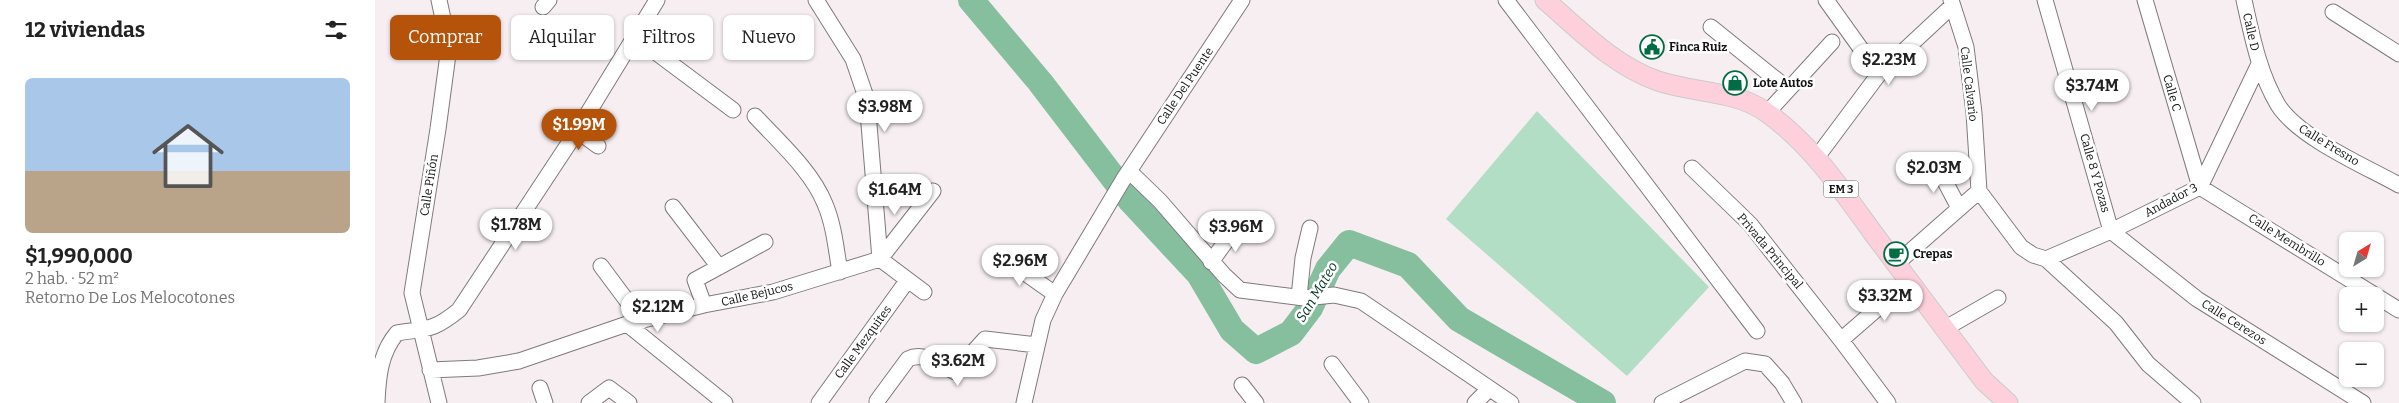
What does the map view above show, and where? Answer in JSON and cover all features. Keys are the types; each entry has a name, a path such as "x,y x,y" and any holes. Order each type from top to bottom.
{"main road":[{"name":"EM 3","path":"1545,0 1614,59 1639,74 1660,82 1740,99 1771,108 1817,157 1984,381 2008,403"}],"street":[{"name":"Calle Piñón","path":"439,0 449,47 412,293 439,403"},
{"path":"647,15 657,0"},
{"path":"816,0 853,59 867,100 880,259 924,292"},
{"path":"829,0 832,24"},
{"name":"Calle Del Puente","path":"1024,403 1043,320 1055,294 1126,175 1242,0"},
{"path":"1506,0 1757,331"},
{"path":"1825,0 1879,74"},
{"name":"Calle 8 Y Pozas","path":"2045,0 2111,231"},
{"name":"Calle C","path":"2145,0 2200,186"},
{"name":"Calle D","path":"2244,0 2259,64"},
{"path":"1817,157 1879,74 1951,3"},
{"name":"Calle Calvario","path":"1951,3 1966,47 1974,113 1979,191"},
{"path":"2333,12 2399,54"},
{"path":"1711,27 1788,89"},
{"path":"1771,108 1832,42"},
{"path":"377,403 376,377 388,343 397,333 421,331 441,324 459,310 577,132 624,53"},
{"path":"666,60 733,110"},
{"name":"Andador 3","path":"2046,259 2111,231 2200,186 2259,64"},
{"name":"Calle Fresno","path":"2259,64 2279,106 2295,124 2317,140 2399,185"},
{"path":"755,116 802,166 825,202 833,227 840,272"},
{"path":"561,119 598,146"},
{"name":"Privada Principal","path":"1692,168 1750,224 1841,340 1887,403"},
{"path":"1940,172 1959,208"},
{"path":"1126,175 1160,201 1211,262 1240,290 1302,298 1334,295 1361,301 1511,403"},
{"name":"Calle Membrillo","path":"2200,186 2399,310"},
{"path":"880,259 933,191"},
{"path":"1896,264 1979,191 2021,247 2033,255 2046,259 2116,323 2147,364 2193,403"},
{"path":"673,207 719,267"},
{"path":"1211,262 1237,226"},
{"path":"1302,298 1310,228"},
{"name":"Calle Cerezos","path":"2111,231 2197,299 2363,403"},
{"path":"704,305 695,280 765,242"},
{"path":"1001,256 1055,294"},
{"name":"Calle Bejucos","path":"430,370 478,368 519,361 635,323 704,305 773,292 880,259"},
{"path":"601,266 635,323 725,403"},
{"name":"Calle Mezquites","path":"819,403 907,281"},
{"path":"1841,340 1909,281"},
{"path":"1944,328 1997,298"},
{"path":"877,400 908,359 916,355 924,356 955,372 985,339 1037,345"},
{"path":"1662,403 1745,361 1765,364 1782,383 1794,403"},
{"path":"1332,364 1361,403"},
{"path":"1243,385 1257,403"},
{"path":"540,388 545,403"},
{"path":"589,403 609,388 629,403"},
{"path":"1475,403 1489,389"}],"green space":[{"path":"1537,111 1709,287 1627,376 1446,219"}],"waterway":[{"name":"San Mateo","path":"971,0 1040,82 1131,201 1199,274 1232,330 1256,351 1291,333 1310,308 1328,269 1349,243 1408,265 1459,319 1603,403"}],"place":[{"name":"Finca Ruiz","path":"1652,47"},
{"name":"Lote Autos","path":"1735,83"},
{"name":"Crepas","path":"1896,254"}]}
